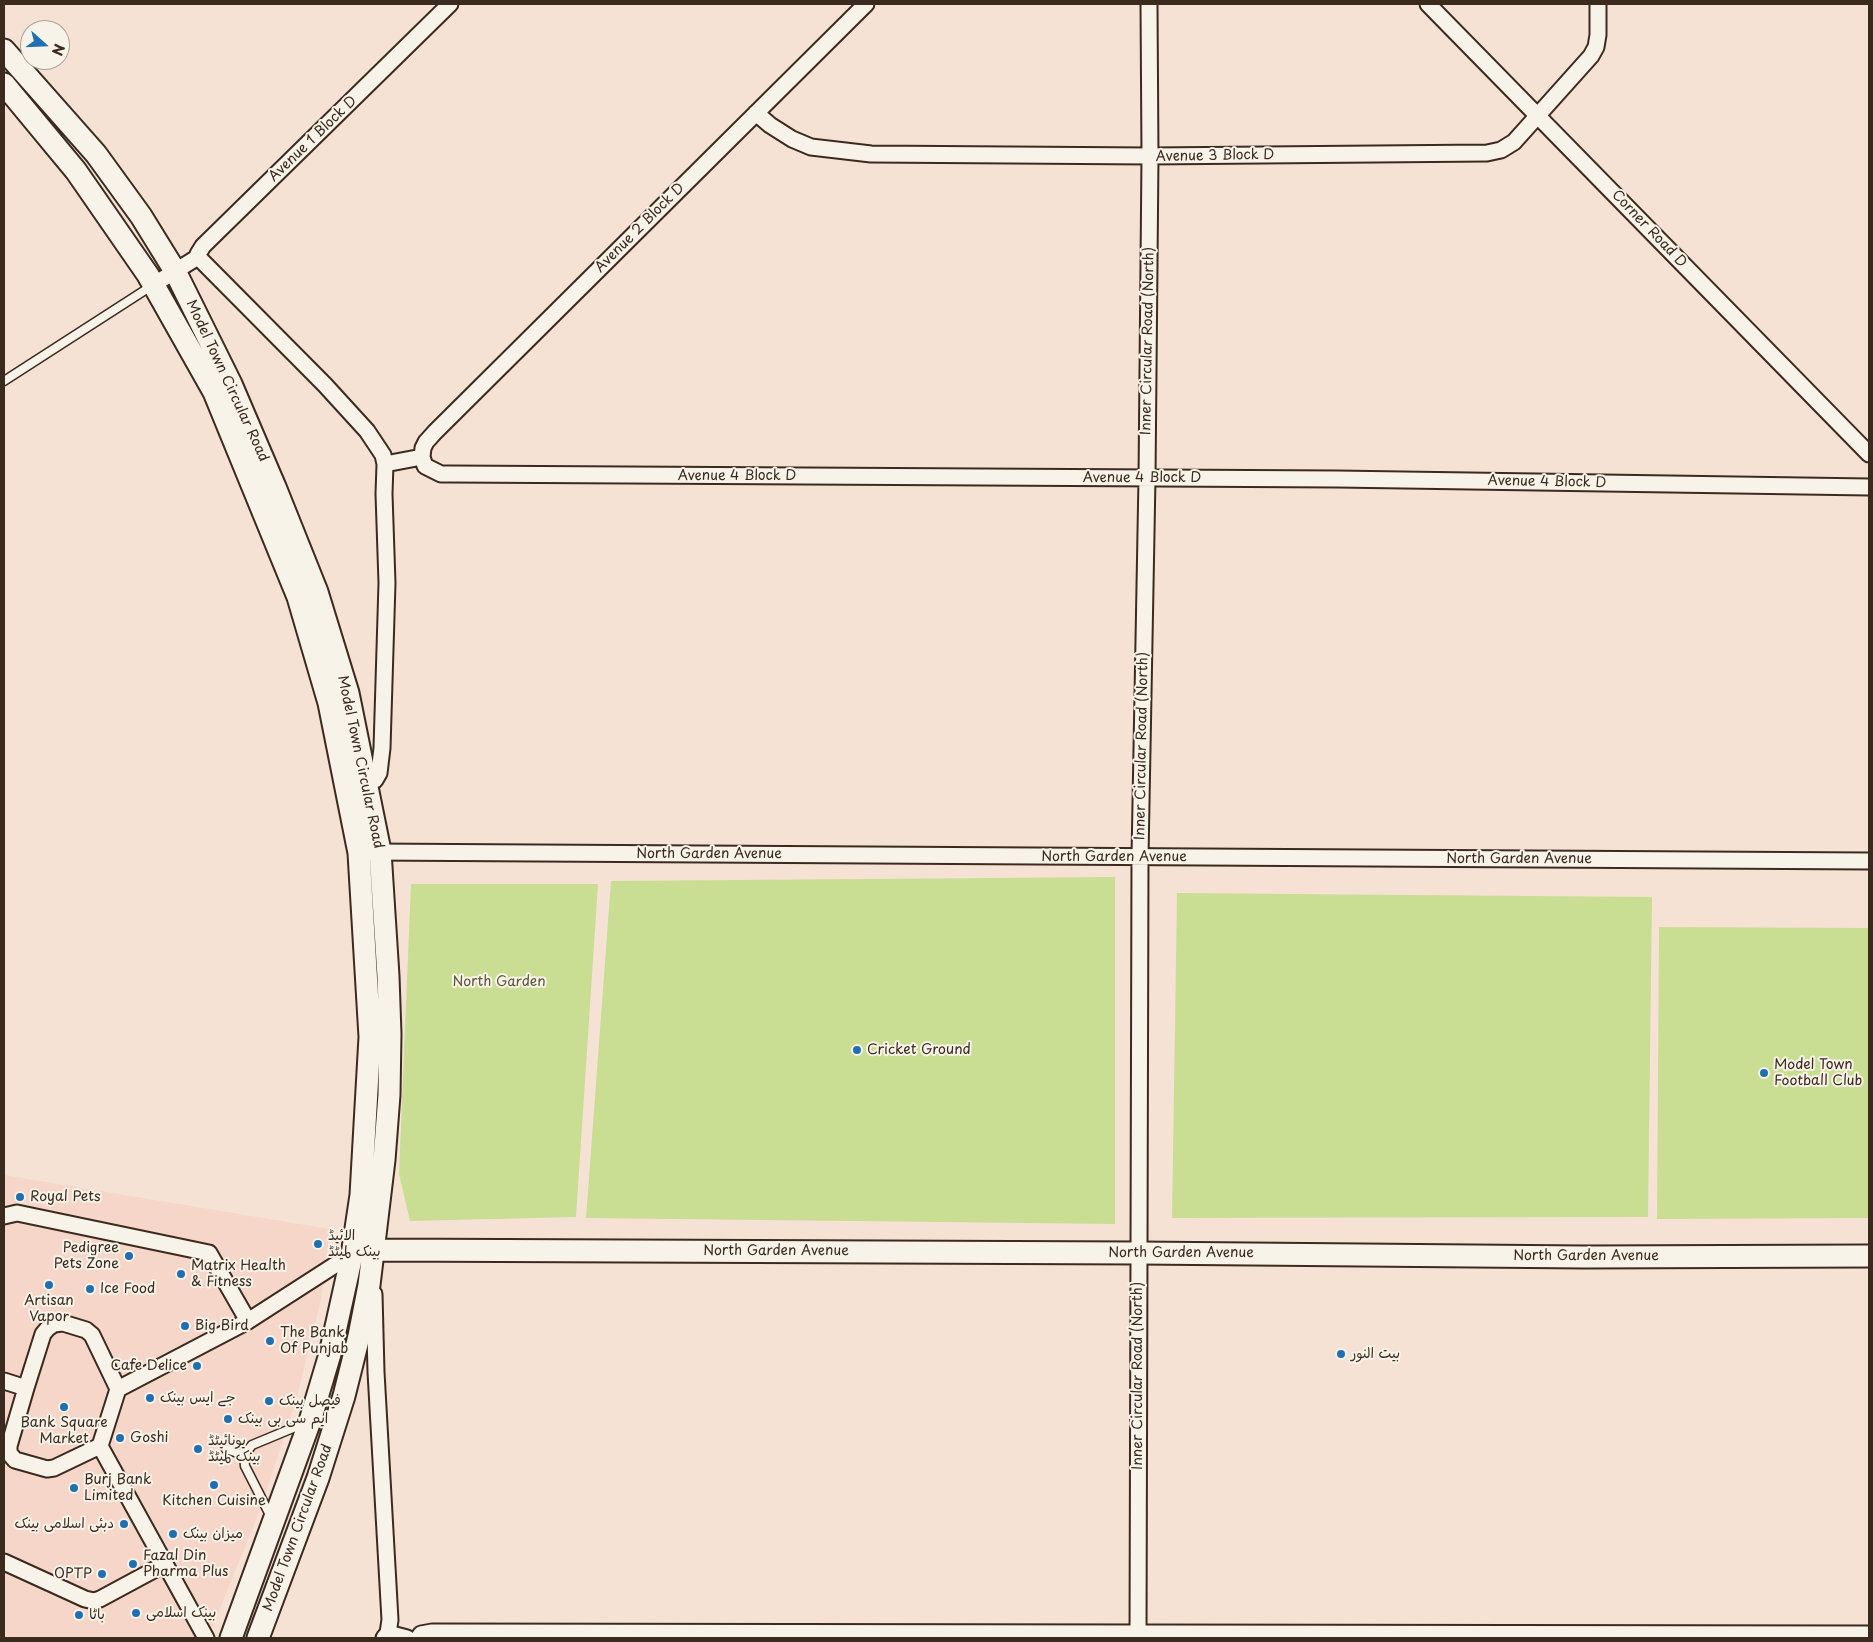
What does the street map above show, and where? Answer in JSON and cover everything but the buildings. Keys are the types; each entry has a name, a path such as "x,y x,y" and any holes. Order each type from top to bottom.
{"main road":[{"name":"Model Town Circular Road","path":"4,50 96,154 140,216 175,271 231,384 317,592 348,693 380,851 388,976 389,1077 384,1160 374,1250 359,1336 344,1396 318,1478 258,1638"},
{"name":"Model Town Circular Road","path":"4,84 76,171 153,285 214,392 298,597 329,703 359,853 370,1037 361,1194 352,1255 330,1354 310,1421 231,1638"},
{"name":"North Garden Avenue","path":"374,1250 1585,1257 1869,1256"}],"street":[{"name":"Avenue 1 Block D","path":"153,285 198,257 203,246 450,4"},
{"name":"Avenue 2 Block D","path":"422,457 426,442 435,432 866,4"},
{"name":"Inner Circular Road (North)","path":"1138,1636 1140,857 1147,478 1150,156 1148,4"},
{"name":"Corner Road D","path":"1428,4 1869,454"},
{"name":"Avenue 3 Block D","path":"756,113 770,125 792,139 811,147 840,152 871,154 1150,156 1487,153 1501,150 1514,142 1585,62 1596,47 1598,4"},
{"path":"198,257 325,385 367,431 377,445 385,464 384,494 387,583 382,748 379,773 375,780 367,782"},
{"path":"385,464 422,457"},
{"name":"Avenue 4 Block D","path":"422,457 425,466 441,474 1147,478 1869,487"},
{"name":"North Garden Avenue","path":"359,853 380,851 1869,861"},
{"path":"4,1216 17,1213 209,1253 248,1321"},
{"path":"118,1389 248,1321 352,1255 374,1250 376,1364 390,1620 386,1635 407,1638"},
{"path":"100,1446 54,1468 47,1469 15,1460 9,1454 9,1446 43,1334 54,1324 63,1323 86,1330 92,1335 118,1389 100,1446 206,1638"},
{"path":"4,1381 26,1388"},
{"path":"4,1562 85,1599 94,1601 165,1564"},
{"path":"418,1638 421,1634 432,1632 1138,1636 1869,1634"}],"lane":[{"path":"4,381 153,285"},
{"path":"274,1523 245,1466 244,1455 252,1445 310,1421"},
{"path":"226,1449 244,1455"}],"shaded area":[{"name":"Bank Square Market","path":"4,1175 330,1229 321,1299 296,1401 260,1510 208,1638 4,1638"}],"green space":[{"name":"Cricket Ground","path":"1115,877 1115,1224 586,1218 611,881"},
{"name":"North Garden","path":"411,884 598,884 576,1217 410,1221 399,1174"},
{"path":"1177,893 1652,897 1648,1217 1172,1218"},
{"name":"Model Town Football Club","path":"1659,927 1869,928 1869,1218 1657,1219"}],"place":[{"name":"Cricket Ground","path":"857,1050"},
{"name":"Model Town Football Club","path":"1764,1073"},
{"name":"Royal Pets","path":"20,1197"},
{"name":"الائیڈ بینک لمیٹڈ","path":"318,1244"},
{"name":"Pedigree Pets Zone","path":"129,1256"},
{"name":"Matrix Health & Fitness","path":"181,1274"},
{"name":"Artisan Vapor","path":"49,1285"},
{"name":"Ice Food","path":"90,1289"},
{"name":"Big Bird","path":"185,1326"},
{"name":"The Bank Of Punjab","path":"270,1341"},
{"name":"بیت النور","path":"1341,1354"},
{"name":"Cafe Delice","path":"197,1366"},
{"name":"جے ایس بینک","path":"150,1398"},
{"name":"فیصل بینک","path":"269,1401"},
{"name":"Bank Square Market","path":"64,1407"},
{"name":"ایم سی بی بینک","path":"228,1419"},
{"name":"Goshi","path":"120,1438"},
{"name":"یونائیٹڈ بینک لمیٹڈ","path":"198,1449"},
{"name":"Kitchen Cuisine","path":"214,1485"},
{"name":"Burj Bank Limited","path":"74,1488"},
{"name":"دبئی اسلامی بینک","path":"124,1524"},
{"name":"میزان بینک","path":"173,1534"},
{"name":"Fazal Din Pharma Plus","path":"133,1564"},
{"name":"OPTP","path":"102,1574"},
{"name":"بینک اسلامی","path":"136,1613"},
{"name":"باٹا","path":"79,1615"}]}
